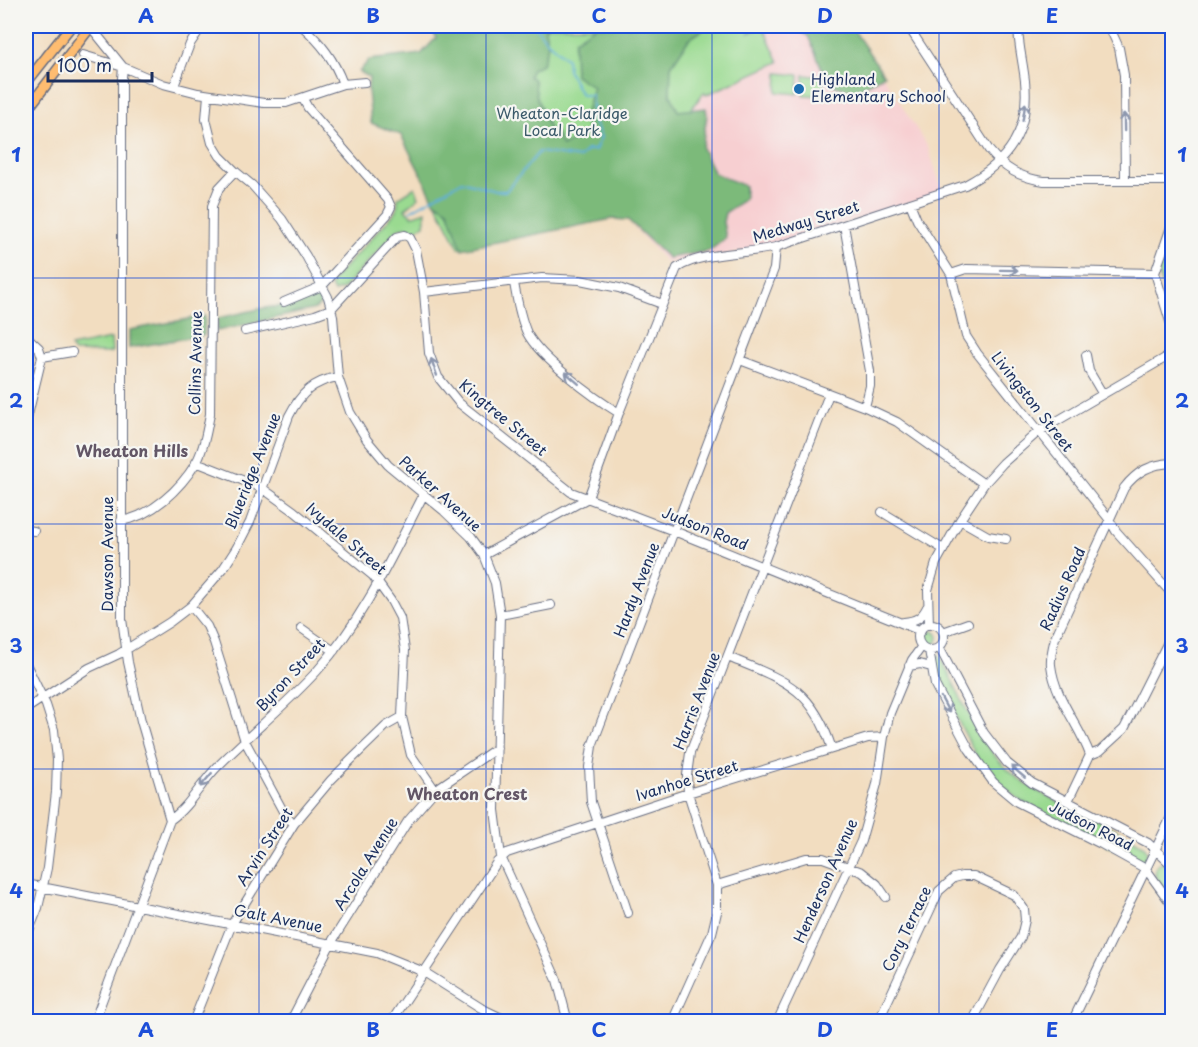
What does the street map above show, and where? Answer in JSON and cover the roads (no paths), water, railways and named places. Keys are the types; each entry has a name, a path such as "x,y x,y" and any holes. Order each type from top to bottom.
{"main road":[{"path":"26,83 71,26"},
{"path":"26,111 90,26"}],"street":[{"path":"90,26 123,67"},
{"path":"174,86 190,44 202,26"},
{"path":"302,26 319,41 331,57 343,84"},
{"path":"908,26 989,150 999,163 1014,173 1033,179 1173,181"},
{"name":"Medway Street","path":"588,498 675,273 686,262 776,247 965,185 982,176 999,163 1016,140 1022,126 1026,106 1018,26"},
{"path":"1109,26 1119,48 1124,75 1125,181"},
{"path":"83,55 123,67 162,84 264,103 286,103 343,84 365,82"},
{"name":"Dawson Avenue","path":"123,67 120,310 121,600 126,648 141,721 170,820"},
{"name":"Parker Avenue","path":"208,94 206,119 212,143 220,156 252,185 282,219 322,286 331,309 338,377 350,412 367,441 388,465 459,524 484,555 495,583 500,615 495,810 497,840 501,857 557,980 568,1022"},
{"path":"284,302 322,286 387,215 391,207 388,200 308,108 303,99"},
{"name":"Collins Avenue","path":"121,521 136,519 156,507 179,484 196,462 205,438 210,414 212,206 219,188 235,171"},
{"name":"Livingston Street","path":"910,203 917,220 951,274 966,336 977,353 1109,519 1116,531 1173,594"},
{"path":"1173,224 1155,273 1173,328"},
{"path":"844,225 870,371 870,386 865,407"},
{"name":"Kingtree Street","path":"331,309 397,237 405,235 410,238 416,250 424,292 429,353 438,377 459,403 571,492 588,498"},
{"name":"Hardy Avenue","path":"628,913 598,824 589,787 592,746 774,269 776,247"},
{"path":"951,274 966,269 1155,273"},
{"path":"424,292 542,278 580,280 619,288 662,304"},
{"path":"514,283 519,312 527,333 536,347 595,398 619,413"},
{"path":"246,331 331,309"},
{"path":"26,336 39,348 42,357 26,423"},
{"path":"42,357 72,352"},
{"path":"929,625 927,606 930,579 943,549 984,484 1003,463 1038,432 1173,354"},
{"path":"1086,355 1089,371 1102,393"},
{"path":"740,360 865,407 897,422 984,484"},
{"name":"Blueridge Avenue","path":"26,709 170,622 191,606 223,568 250,522 297,400 315,383 338,377"},
{"name":"Harris Avenue","path":"672,1022 712,933 717,912 717,885 688,793 687,775 690,753 829,394"},
{"name":"Ivydale Street","path":"196,462 262,488 294,511 373,576 400,618 405,650 402,717 411,755 435,790"},
{"name":"Radius Road","path":"1090,755 1083,736 1057,692 1050,664 1054,638 1124,488 1141,471 1157,464 1173,463"},
{"name":"Byron Street","path":"170,820 180,813 217,768 304,685 334,651 378,584 423,496"},
{"path":"484,555 588,498"},
{"name":"Judson Road","path":"588,498 921,631"},
{"path":"882,512 943,549"},
{"path":"960,520 988,536 1006,539"},
{"path":"500,615 551,605"},
{"path":"191,606 207,626 214,642 245,741 284,813 294,824"},
{"path":"902,622 918,618 924,614 927,606"},
{"path":"943,632 968,623"},
{"path":"929,625 937,626 943,632 944,640 939,647 926,648 919,639 921,631 929,625"},
{"path":"301,628 334,651"},
{"path":"1068,801 1090,755 1105,747 1124,729 1173,634"},
{"name":"Judson Road","path":"939,647 984,733 996,750 1019,774 1032,783 1117,825 1156,849 1173,866"},
{"name":"Judson Road","path":"926,648 935,685 969,749 993,782 1017,802 1146,869 1173,905"},
{"name":"Henderson Avenue","path":"777,1022 849,867 870,814 890,713 909,666 926,648"},
{"path":"728,657 777,677 807,699 818,713 832,749"},
{"path":"26,664 44,697 54,730 57,760 56,792 44,888 26,938"},
{"path":"909,666 920,664 931,667"},
{"name":"Arvin Street","path":"193,1022 232,924 294,824 353,758 386,726 402,717"},
{"name":"Ivanhoe Street","path":"501,857 507,853 688,793 868,738 884,737"},
{"name":"Arcola Avenue","path":"290,1022 331,943 408,821 435,790 497,748"},
{"path":"1072,1022 1173,815"},
{"path":"94,1022 170,820"},
{"path":"391,1022 501,857"},
{"path":"717,885 806,858 823,858 862,872 873,880 886,897"},
{"name":"Cory Terrace","path":"878,1022 939,891 954,878 968,876 978,877 1014,894 1024,909 1025,920 1021,937 972,1022"},
{"name":"Galt Avenue","path":"26,884 377,953 424,972 481,1008 510,1022"}],"waterway":[{"path":"410,211 462,181 496,191 506,191 539,152 580,158 587,150 595,150 601,137 592,118 592,95 581,95 568,70 567,59 547,41 535,26"}],"place":[{"name":"Highland Elementary School","path":"799,89"}],"district":[{"name":"Wheaton Hills","path":"132,451"},
{"name":"Wheaton Crest","path":"467,794"}],"park label":[{"name":"Wheaton-Claridge Local Park","path":"562,122"}]}
